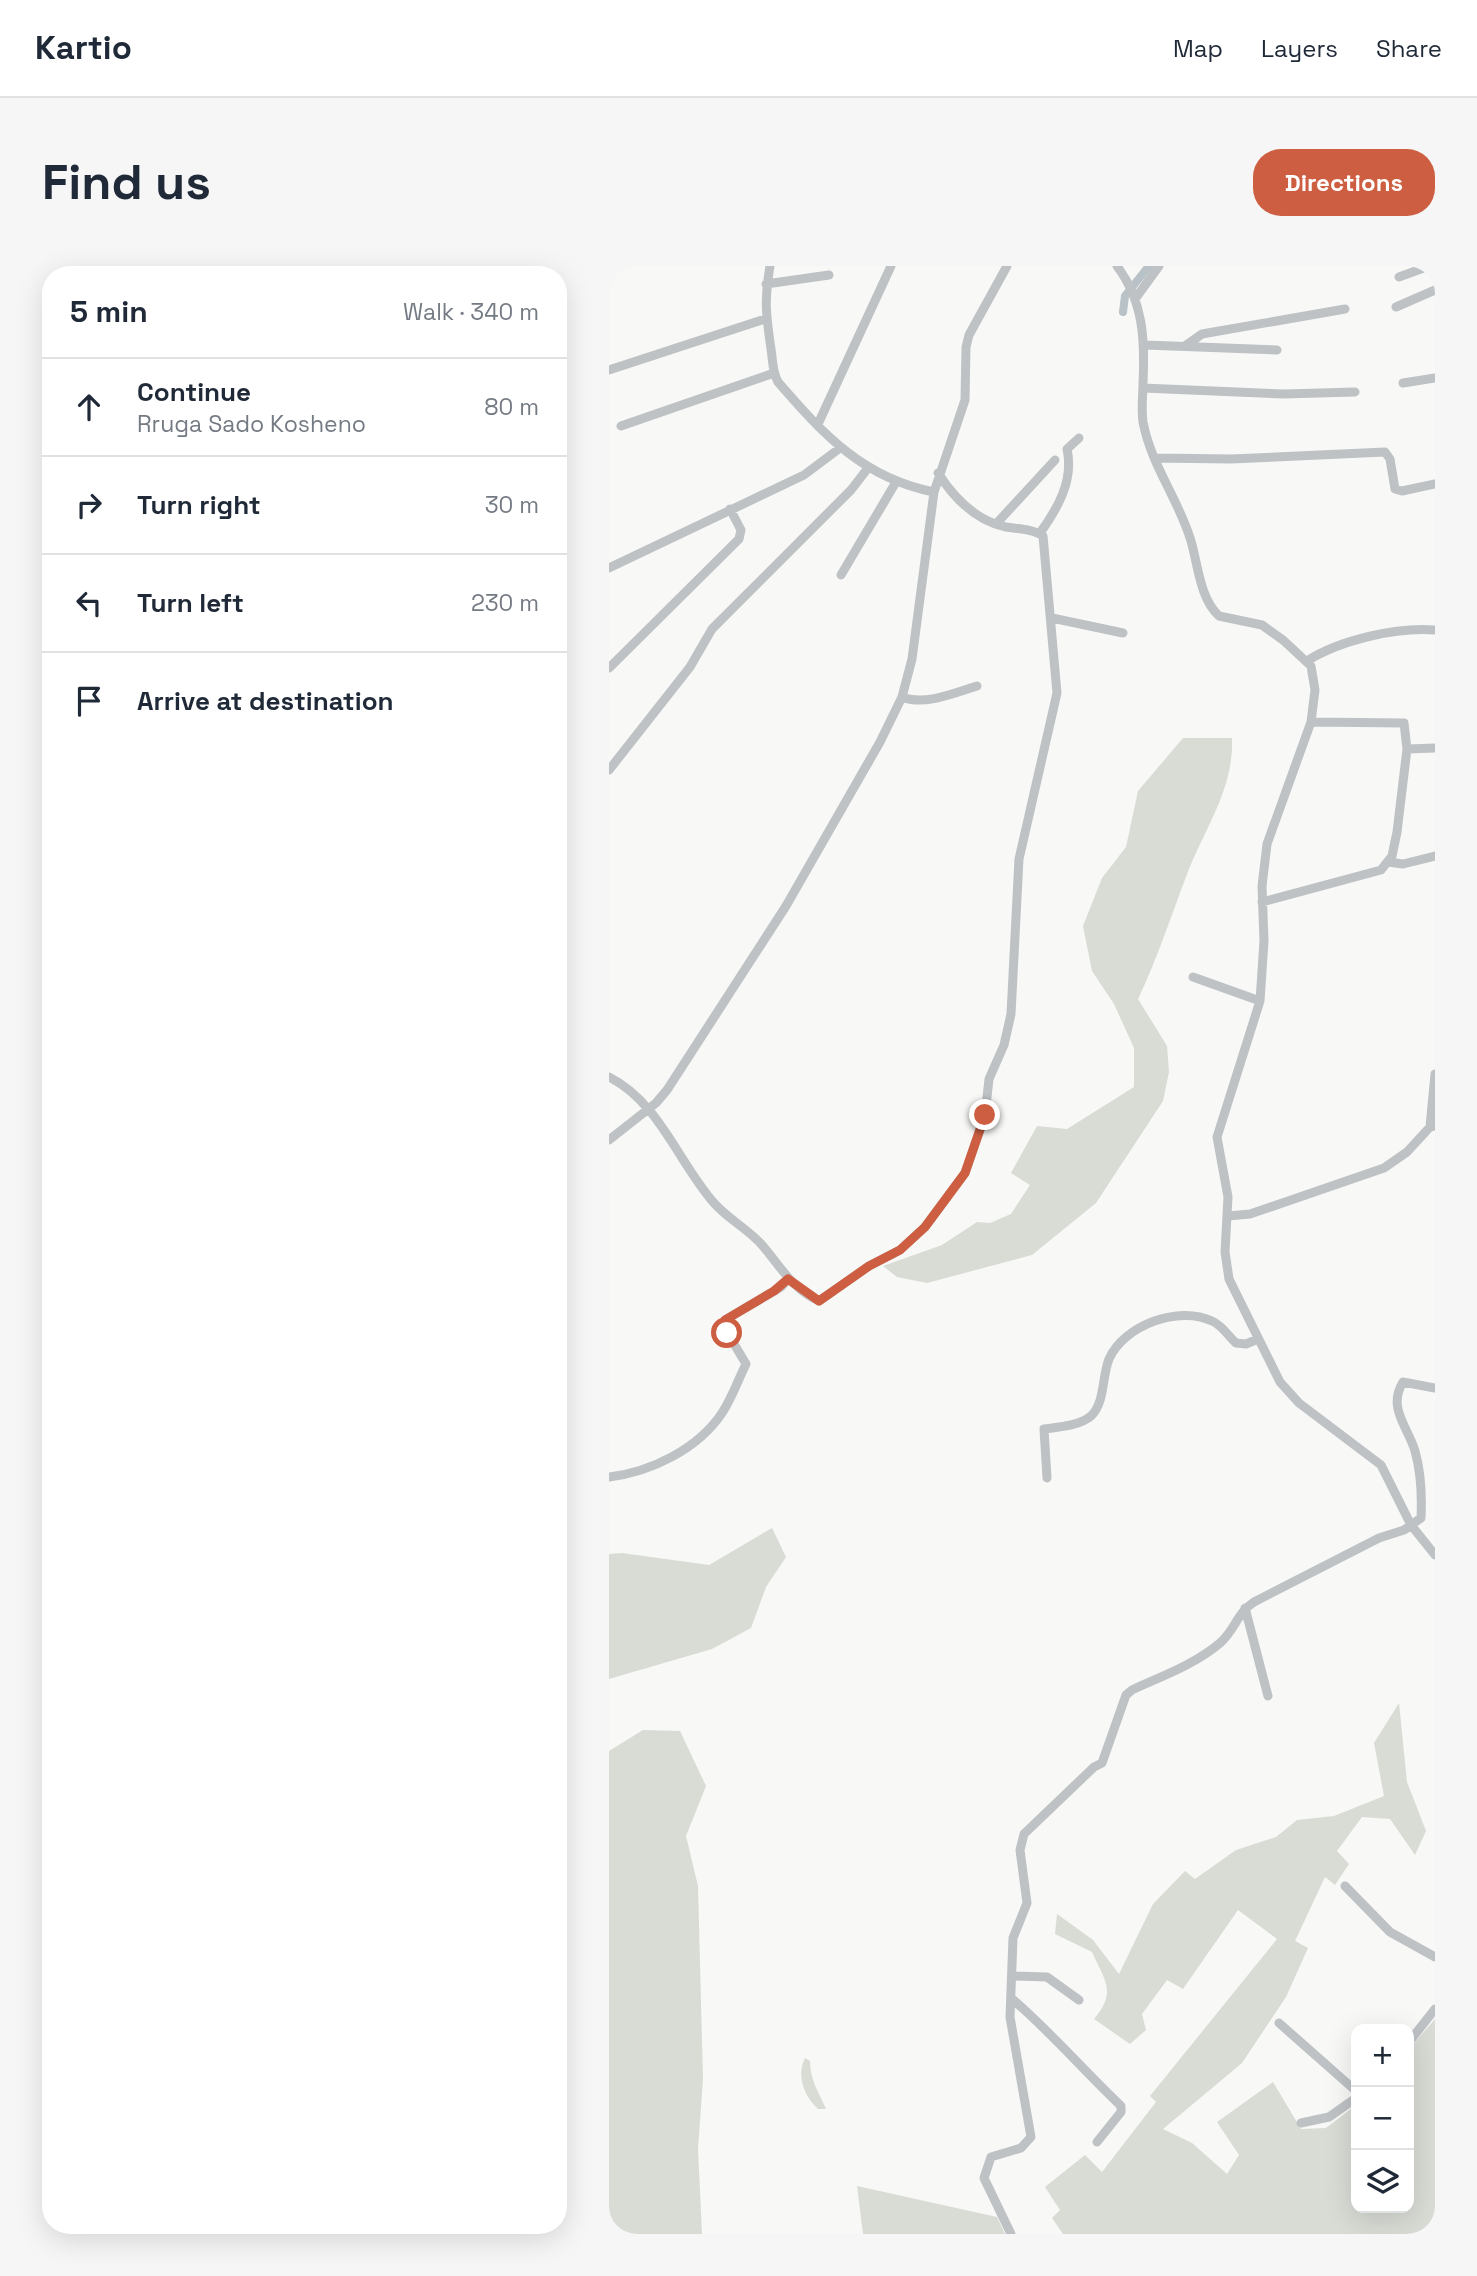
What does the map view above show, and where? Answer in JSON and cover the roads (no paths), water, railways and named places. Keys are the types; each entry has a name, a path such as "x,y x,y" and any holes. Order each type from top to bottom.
{"street":[{"path":"770,266 766,284 765,319 774,373 784,388 839,448 868,468 896,482 934,492"},
{"path":"818,424 891,266"},
{"path":"609,1140 667,1090 762,946 880,742 902,697 912,659 938,473 962,413 969,335 1007,266"},
{"path":"1117,266 1134,295 1145,345 1143,421 1155,458 1187,529 1203,586 1214,612 1226,618 1262,625 1307,661 1315,684 1311,722 1270,835 1262,902 1264,941 1260,1001 1217,1137 1228,1216 1225,1252 1229,1279 1273,1373 1287,1391 1381,1465 1411,1525 1435,1555"},
{"path":"1134,295 1159,266"},
{"path":"1399,277 1429,266"},
{"path":"766,284 829,275"},
{"path":"1396,307 1435,290"},
{"path":"1185,346 1202,334 1345,309"},
{"path":"609,370 765,319"},
{"path":"1145,345 1277,350"},
{"path":"621,426 774,373"},
{"path":"1403,383 1435,378"},
{"path":"1143,388 1284,394 1355,392"},
{"path":"1040,533 1056,508 1070,470 1067,449 1079,438"},
{"path":"609,568 804,475 839,448"},
{"path":"1155,458 1231,459 1385,452 1395,488 1402,491 1435,484"},
{"path":"996,524 1055,460"},
{"path":"609,770 690,667 708,633 851,490 868,468"},
{"path":"609,1077 629,1089 649,1108 708,1196 757,1239 788,1279 819,1301 869,1266 891,1256 925,1227 956,1186 971,1160 988,1105 989,1079 1004,1045 1011,1014 1019,859 1058,693 1044,539 1040,533 996,524 964,505 938,473"},
{"path":"841,575 896,482"},
{"path":"609,668 739,539 741,530 730,509"},
{"path":"1052,618 1123,633"},
{"path":"1307,661 1343,643 1412,630 1435,630"},
{"path":"902,697 913,700 937,697 977,685"},
{"path":"1262,902 1376,872 1388,862 1396,840 1407,750 1406,727 1401,722 1311,722"},
{"path":"1407,750 1435,748"},
{"path":"1388,862 1403,864 1435,856"},
{"path":"1193,977 1260,1001"},
{"path":"1228,1216 1250,1214 1384,1168 1407,1152 1433,1126 1435,1074"},
{"path":"609,1477 631,1473 661,1462 697,1439 716,1420 746,1364 724,1327 725,1320 774,1291 788,1279"},
{"path":"1047,1478 1044,1429 1070,1425 1091,1415 1100,1399 1108,1362 1127,1336 1162,1319 1191,1316 1203,1317 1219,1324 1236,1343 1258,1339"},
{"path":"1011,2234 984,2178 991,2157 1021,2148 1031,2137 1010,2017 1013,1938 1027,1903 1020,1850 1024,1834 1102,1763 1126,1695 1207,1653 1229,1634 1245,1608 1379,1538 1398,1533 1421,1518 1420,1485 1414,1449 1397,1413 1403,1382 1435,1388"},
{"path":"1245,1608 1268,1696"},
{"path":"1345,1886 1389,1932 1435,1957"},
{"path":"1012,1976 1047,1977 1079,2000"},
{"path":"1011,1998 1037,2020 1070,2058 1121,2106 1121,2112 1097,2142"},
{"path":"1414,2036 1435,2009"},
{"path":"1279,2023 1351,2087"},
{"path":"1301,2123 1329,2118 1351,2102"}],"waterway":[{"path":"1123,312 1125,296 1149,266"}]}
